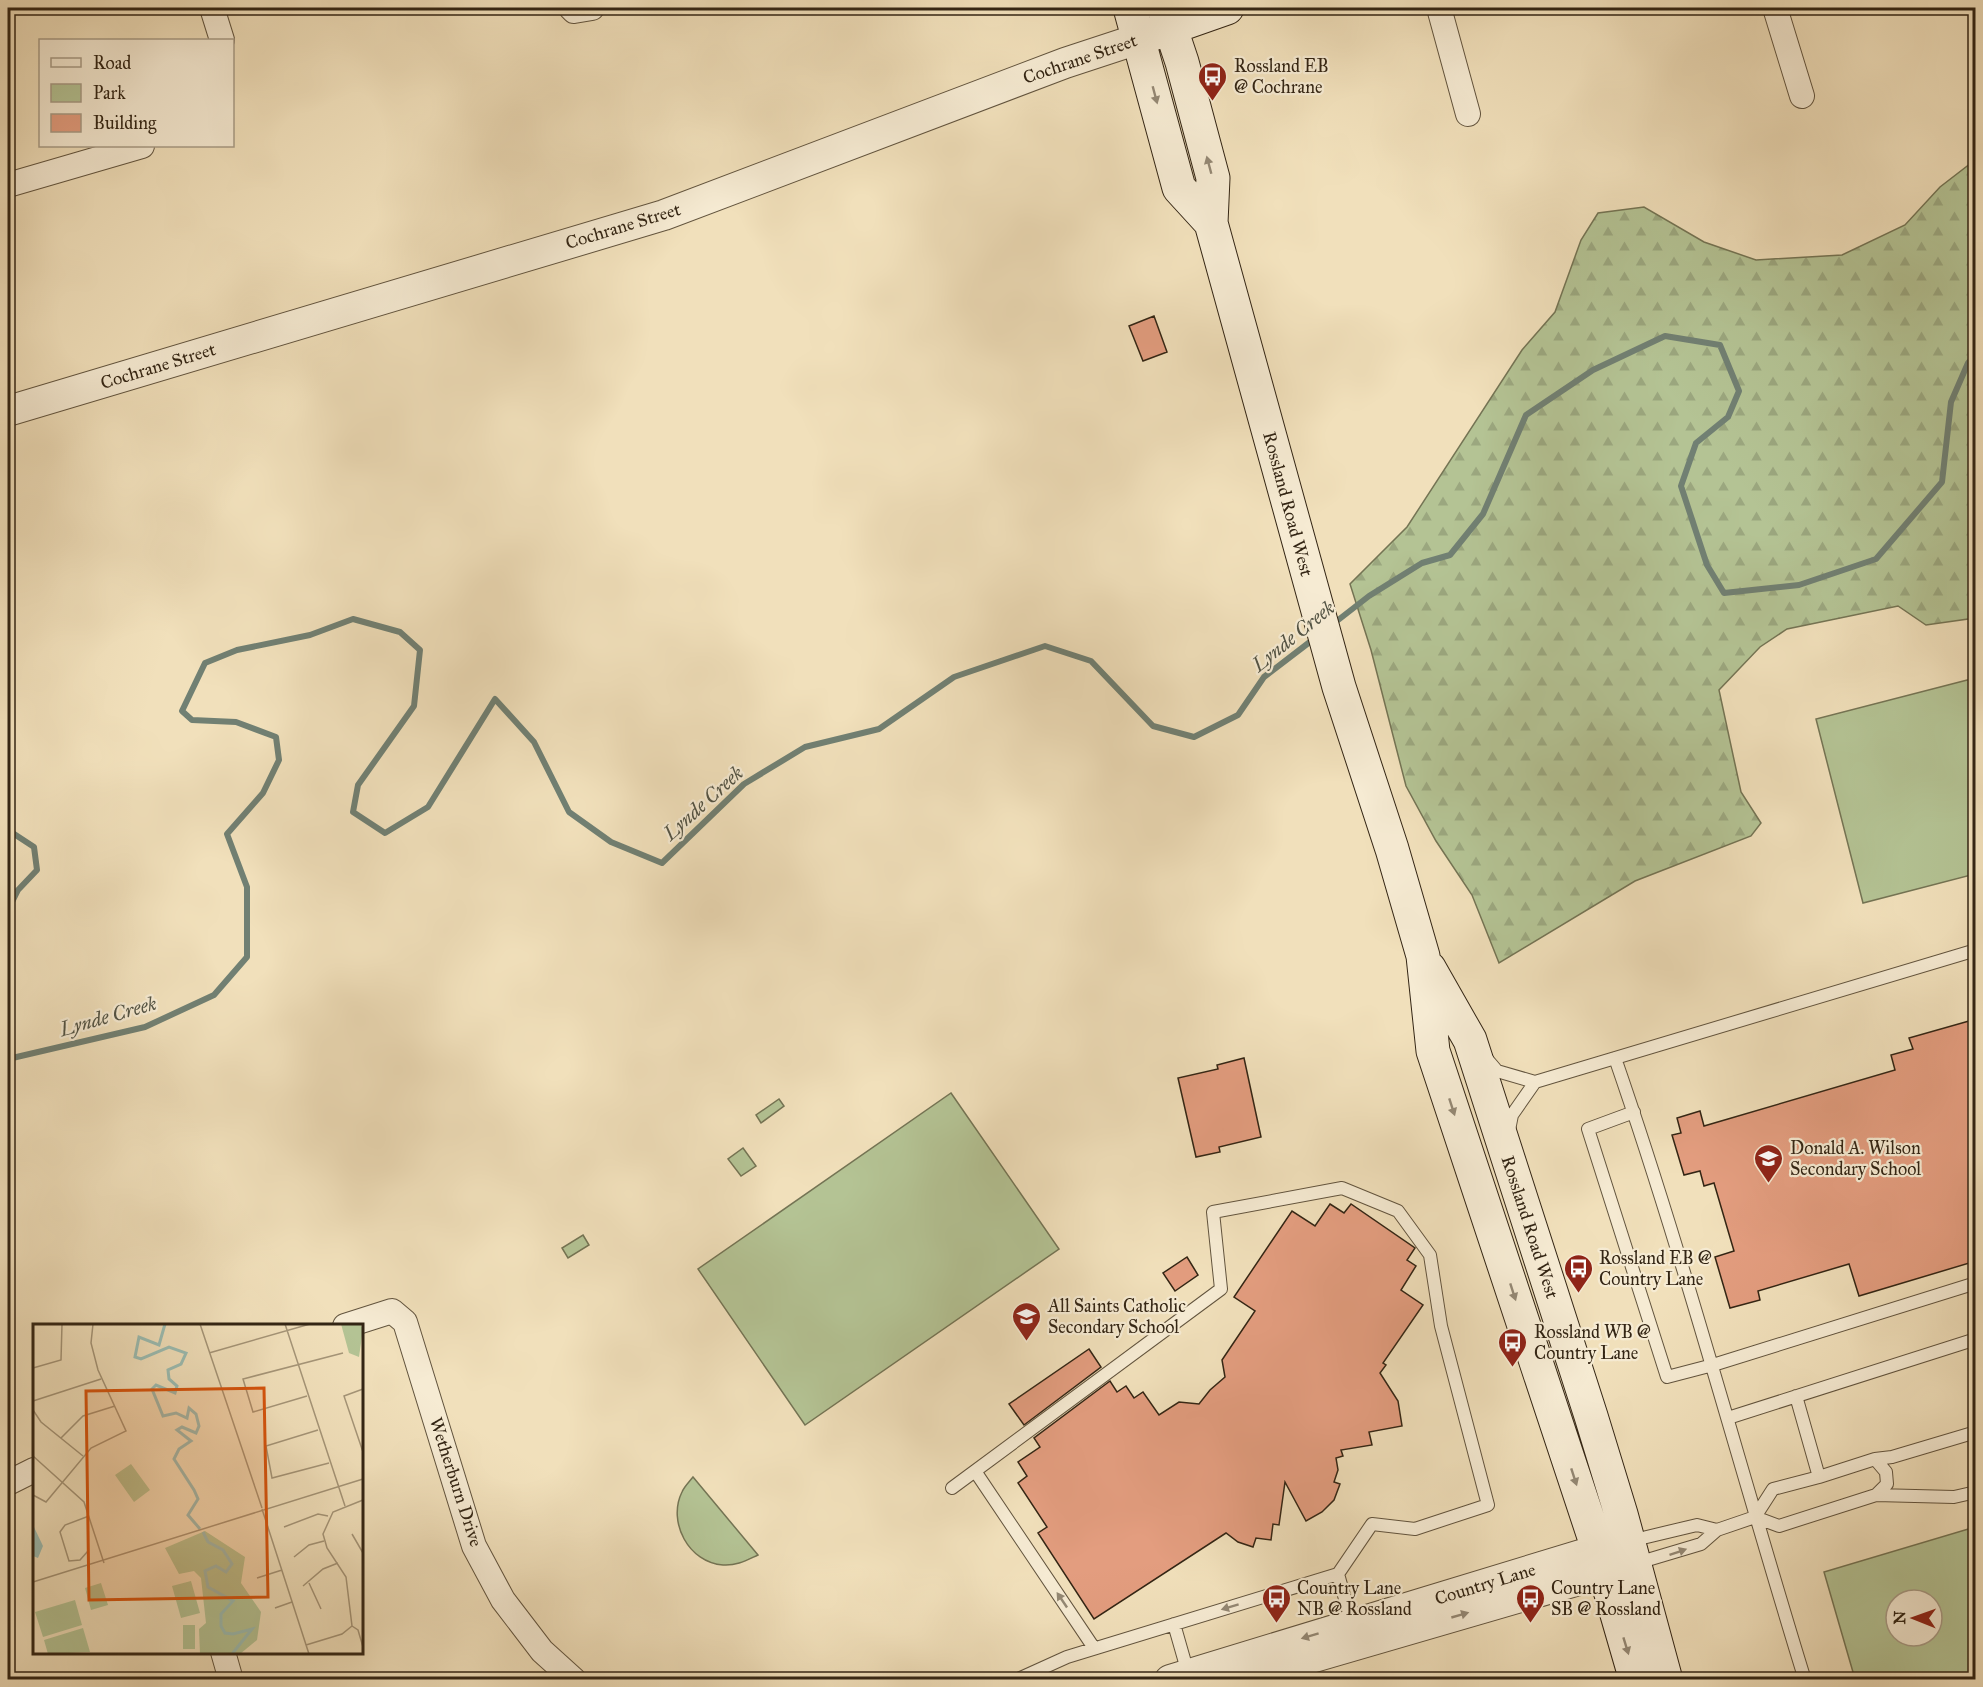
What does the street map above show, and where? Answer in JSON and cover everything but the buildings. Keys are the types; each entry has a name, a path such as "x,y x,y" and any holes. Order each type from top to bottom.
{"main road":[{"name":"Rossland Road West","path":"1130,8 1179,188 1211,223"},
{"name":"Cochrane Street","path":"1138,39 1167,17 1227,8"},
{"name":"Rossland Road West","path":"1167,17 1182,62 1213,178 1211,223 1339,687 1392,849 1422,956 1433,1051 1616,1557 1666,1680"},
{"name":"Rossland Road West","path":"1422,956 1470,1040 1591,1416 1636,1680"}],"street":[{"path":"212,8 222,39"},
{"path":"571,8 574,11 591,8"},
{"path":"1439,8 1468,114"},
{"path":"1775,8 1802,96"},
{"name":"Cochrane Street","path":"8,411 664,215 1054,67 1138,39"},
{"path":"8,184 138,147"},
{"name":"Wetherburn Drive","path":"351,1324 392,1311 405,1322 474,1546 510,1608 542,1651 574,1680"},
{"path":"8,1483 33,1470"},
{"name":"Country Lane","path":"1182,1678 1352,1624 1616,1557"},
{"name":"Country Lane","path":"1238,1680 1616,1557"},
{"path":"223,1654 231,1680"}],"lane":[{"path":"1470,1040 1497,1071 1535,1082 1976,950"},
{"path":"1615,1058 1713,1365 1755,1517 1805,1680"},
{"path":"1506,1154 1512,1114 1535,1082"},
{"path":"1634,1112 1588,1129 1667,1377 1713,1365 1976,1282"},
{"path":"952,1488 1221,1289 1214,1212 1342,1188 1398,1211 1430,1255 1441,1326 1488,1505 1415,1529 1372,1524 1338,1574 1094,1648 1067,1657 1016,1680"},
{"path":"1728,1418 1976,1339"},
{"path":"1796,1396 1819,1477"},
{"path":"1616,1557 1701,1544 1717,1530 1755,1517 1773,1489 1976,1432"},
{"path":"1875,1459 1886,1472 1887,1484 1876,1495"},
{"path":"975,1471 1094,1648"},
{"path":"1755,1517 1779,1526 1876,1495 1954,1497 1976,1492"},
{"path":"1616,1557 1696,1525 1717,1530"},
{"path":"1338,1574 1352,1624"},
{"path":"1174,1624 1182,1678"}],"green space":[{"path":"1975,160 1975,618 1926,625 1898,606 1787,629 1760,647 1719,690 1741,792 1761,823 1751,836 1635,881 1499,963 1472,895 1436,841 1406,786 1371,650 1350,584 1407,527 1522,350 1555,312 1581,240 1598,213 1644,207 1704,242 1756,260 1842,255 1905,225 1940,187"},
{"path":"1975,678 1975,874 1863,903 1816,719"},
{"path":"951,1093 1059,1249 805,1425 698,1269"},
{"path":"779,1099 784,1106 761,1123 756,1115"},
{"path":"743,1148 756,1166 741,1176 728,1159"},
{"path":"583,1235 589,1245 568,1258 562,1248"},
{"path":"693,1477 758,1555 737,1564 723,1565 711,1563 691,1549 679,1528 677,1516 682,1492"},
{"path":"1975,1527 1975,1679 1855,1679 1824,1572"}],"waterway":[{"name":"Lynde Creek","path":"1333,624 1369,596 1422,563 1450,555 1483,514 1526,415 1593,370 1665,336 1720,345 1739,391 1728,417 1696,443 1681,486 1707,565 1724,593 1799,585 1876,559 1942,482 1951,402 1968,363 1976,354"},
{"name":"Lynde Creek","path":"8,1059 145,1027 214,995 247,957 247,887 227,834 263,793 279,760 276,737 236,722 192,720 182,711 205,663 237,650 310,635 353,619 400,632 420,650 414,706 358,785 353,812 385,833 428,807 495,699 534,742 569,812 611,842 662,863 744,784 805,747 879,729 954,677 1045,646 1091,661 1153,726 1194,737 1238,715 1264,677 1315,638"},
{"name":"Lynde Creek","path":"8,830 34,847 37,870 18,890 8,910"}],"place":[{"name":"Rossland EB @ Cochrane","path":"1213,102"},
{"name":"Donald A. Wilson Secondary School","path":"1769,1184"},
{"name":"Rossland EB @ Country Lane","path":"1578,1294"},
{"name":"All Saints Catholic Secondary School","path":"1027,1342"},
{"name":"Rossland WB @ Country Lane","path":"1513,1368"},
{"name":"Country Lane NB @ Rossland","path":"1276,1624"},
{"name":"Country Lane SB @ Rossland","path":"1530,1624"}]}
